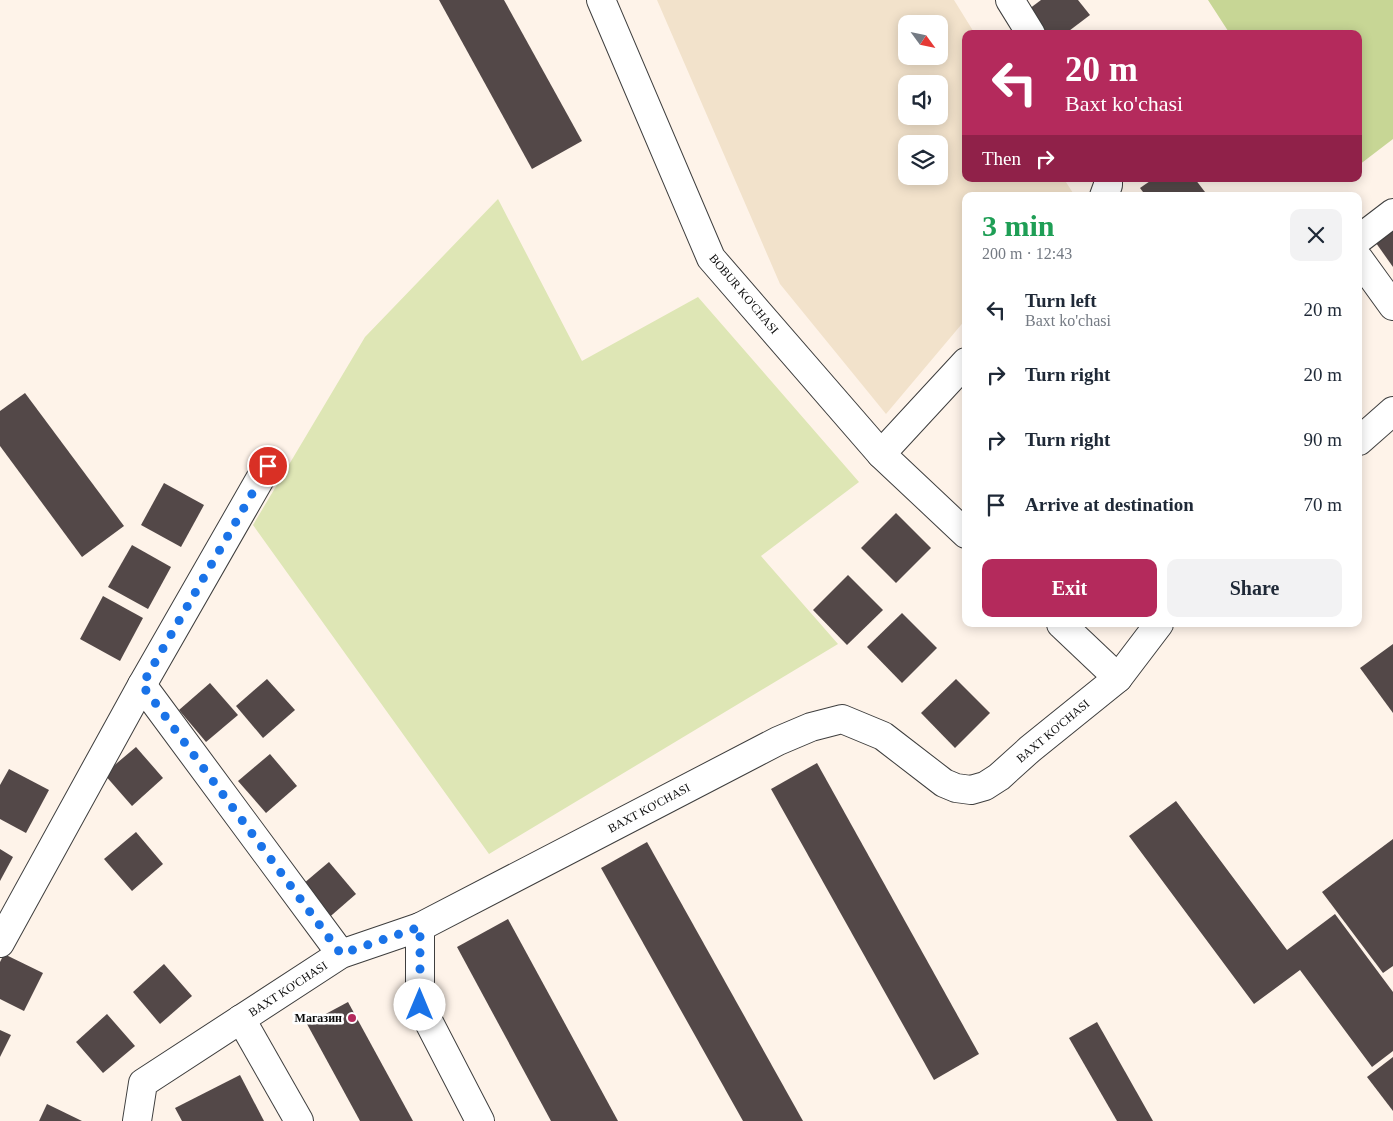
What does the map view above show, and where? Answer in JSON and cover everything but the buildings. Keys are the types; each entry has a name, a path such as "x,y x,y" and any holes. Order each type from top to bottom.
{"street":[{"name":"BOBUR KO'CHASI","path":"601,0 711,258 881,454 962,530"},
{"path":"1010,0 1029,30"},
{"path":"1362,237 1393,213"},
{"path":"1362,263 1393,306"},
{"path":"881,454 962,366"},
{"path":"1362,438 1393,411"},
{"path":"0,943 142,685 268,466"},
{"path":"1064,627 1118,678"},
{"name":"BAXT KO'CHASI","path":"137,1121 142,1083 341,954 420,927 778,741 811,728 842,719 884,736 944,783 956,788 971,790 985,786 998,778 1118,678 1157,627"},
{"path":"142,685 341,954"},
{"path":"420,927 420,1005 480,1121"},
{"path":"241,1019 299,1121"}],"shaded area":[{"path":"657,0 954,0 973,30 962,30 962,182 1066,182 1072,192 962,192 962,324 886,414 780,284"}],"green space":[{"path":"1208,0 1393,0 1393,139 1362,163 1362,30 1227,30"},
{"path":"498,199 582,361 698,297 859,482 761,556 838,644 489,854 253,525 365,337"}],"place":[{"name":"Магазин","path":"352,1018"}],"route":[{"path":"268,466 142,685 341,954 420,927 420,1005"}]}
